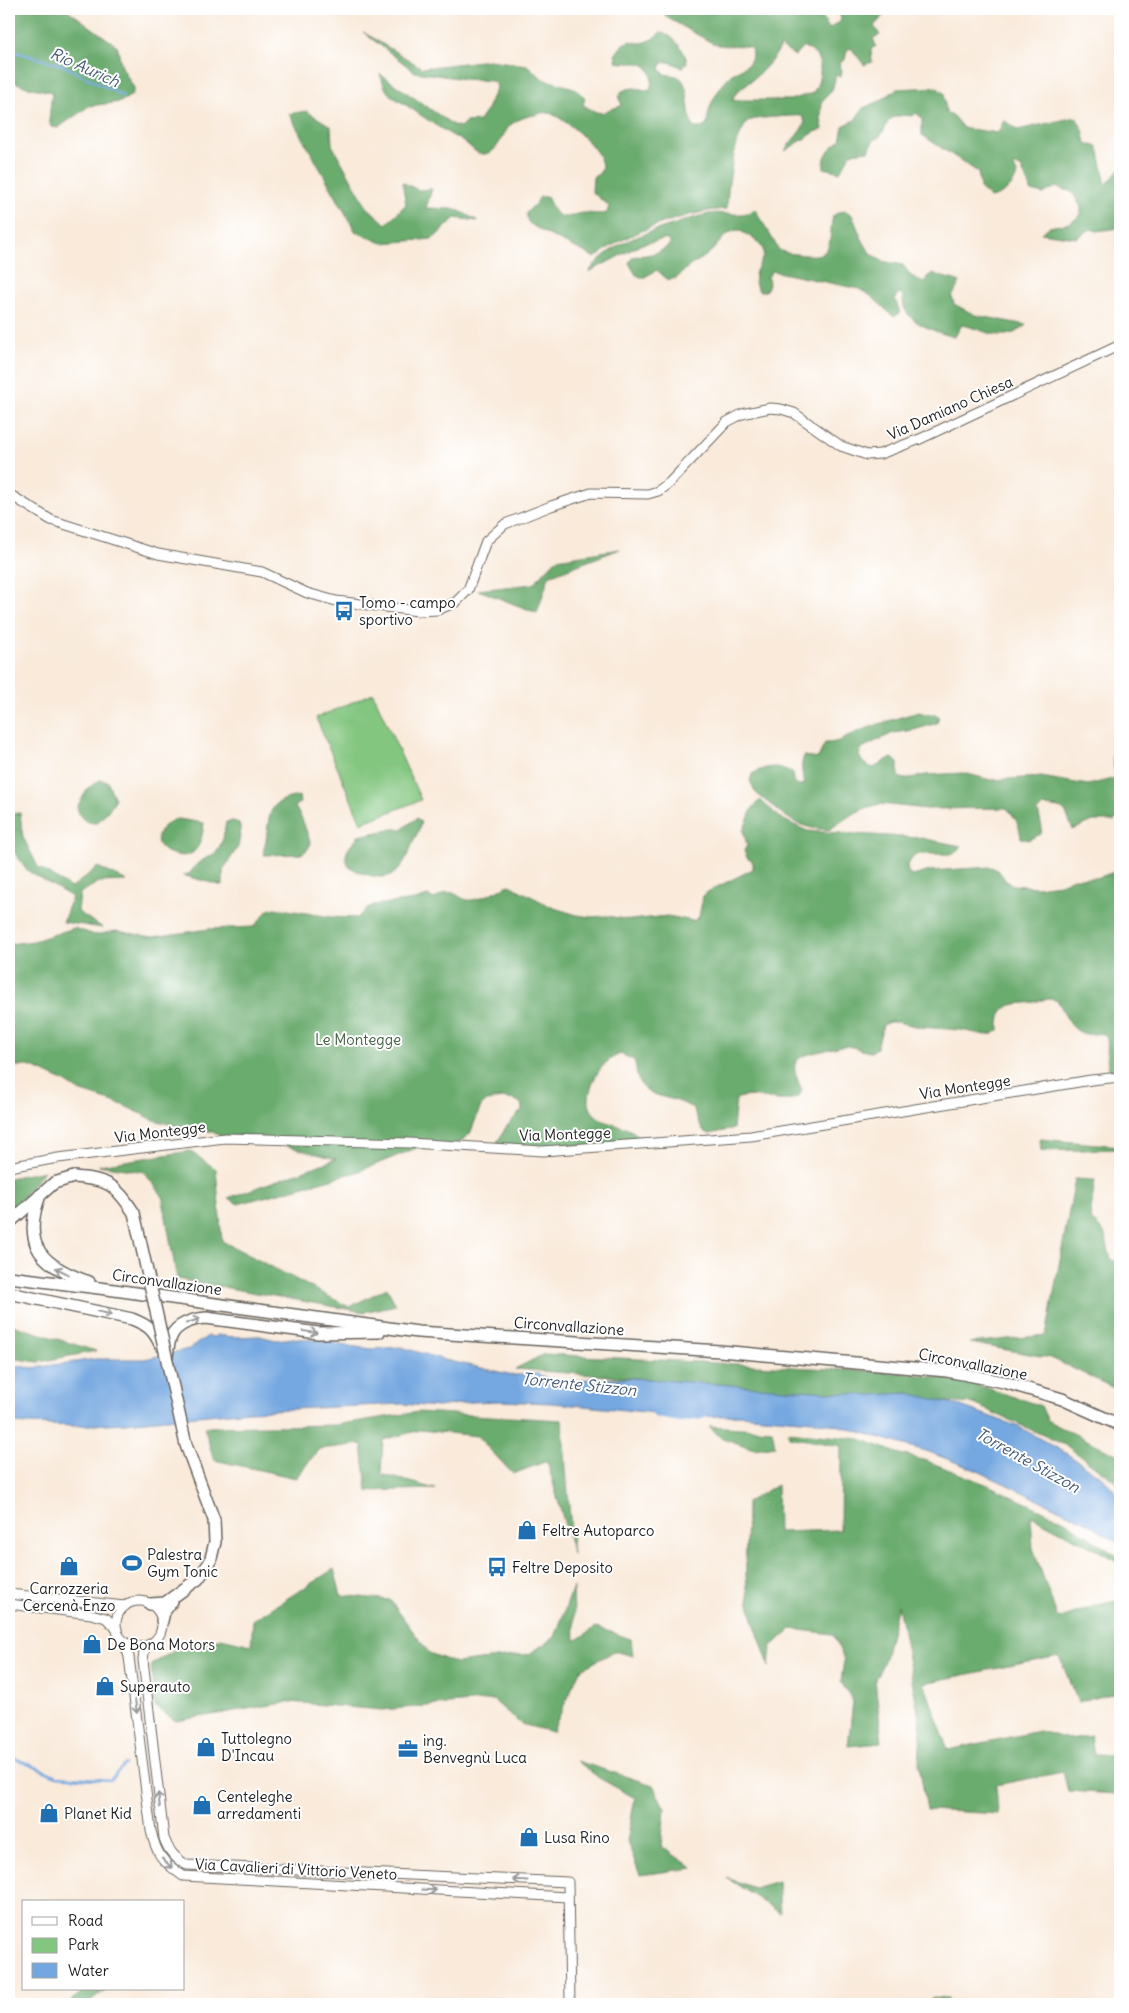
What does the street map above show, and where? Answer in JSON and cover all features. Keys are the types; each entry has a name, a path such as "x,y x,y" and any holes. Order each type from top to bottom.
{"highway":[{"path":"9,1223 54,1183 74,1177 98,1179 120,1191 134,1213 186,1445 214,1520 215,1542 210,1562 198,1580 165,1603 150,1604"},
{"path":"40,1195 34,1212 33,1234 40,1254 58,1269 107,1289"},
{"name":"Circonvallazione","path":"9,1277 418,1332 720,1351 947,1371 1004,1382 1062,1399 1120,1425"},
{"path":"9,1293 132,1319 148,1325 156,1334 167,1358"},
{"path":"167,1358 170,1337 178,1328 190,1321 206,1318 318,1333 418,1332"},
{"path":"162,1621 167,1606 174,1597"}],"street":[{"name":"Via Damiano Chiesa","path":"9,494 51,520 158,554 262,572 307,593 336,601 418,611 438,610 456,602 468,590 486,540 505,524 551,506 591,494 608,492 642,495 658,492 669,483 727,422 742,414 770,408 781,408 794,413 841,446 867,455 880,454 920,439 1120,345"},
{"name":"Via Montegge","path":"9,1168 58,1158 225,1138 409,1143 543,1151 751,1136 1091,1080 1120,1077"},
{"path":"9,1594 125,1606 140,1601 150,1604 158,1611 162,1627 157,1638 145,1646 134,1646 124,1641 117,1628 106,1618 91,1614 9,1604"},
{"path":"117,1628 117,1617 125,1606"},
{"name":"Via Cavalieri di Vittorio Veneto","path":"124,1641 129,1657 151,1831 156,1849 166,1864 183,1876 568,1897 568,1882 203,1865 181,1862 167,1848 164,1838 143,1660 145,1646"},
{"path":"568,1897 570,2004"}],"green space":[{"path":"9,9 66,9 69,11 117,46 122,67 134,88 132,95 120,102 89,106 58,128 51,127 49,120 52,92 27,87 9,80"},
{"path":"663,9 816,9 820,11 829,29 841,21 839,9 884,9 884,15 874,26 880,35 873,38 876,46 871,49 872,62 864,65 851,48 847,50 845,60 839,63 842,71 841,77 836,75 832,91 822,101 821,118 823,129 785,151 805,122 802,116 775,117 749,121 739,137 735,149 728,189 727,209 712,210 657,225 622,240 595,258 535,227 528,222 526,213 540,197 547,197 553,210 563,217 583,213 607,213 609,206 592,192 593,177 601,171 601,163 589,142 557,116 549,113 540,113 523,118 509,126 493,151 482,154 477,153 466,143 441,129 391,95 386,89 380,74 453,125 460,127 465,122 479,121 487,109 497,86 492,81 415,72 363,32 422,68 489,60 527,65 543,79 574,88 585,98 583,105 596,112 603,113 622,105 619,99 621,92 625,90 635,88 649,91 652,78 649,69 642,64 617,62 615,55 623,44 630,41 647,42 661,32 670,36 678,44 687,62 683,68 670,62 663,62 660,68 664,74 677,76 683,81 692,123 694,128 701,128 707,125 711,106 727,79 751,60 751,48 714,44 666,17","holes":["780,46 795,56 803,47 810,50 818,60 820,66 819,80 813,93 790,100 732,100 738,91 756,77 768,64"]},
{"path":"936,87 944,93 946,112 954,117 963,128 998,133 1004,120 1017,130 1076,117 1083,130 1086,143 1098,147 1106,185 1120,169 1120,228 1096,231 1091,229 1076,238 1041,233 1049,227 1070,223 1081,215 1081,207 1072,192 1056,187 1043,194 1031,191 1021,167 1013,165 1017,174 1011,186 1003,193 990,198 980,188 978,172 922,135 922,118 916,113 913,116 895,117 890,120 879,137 873,141 869,151 851,153 840,172 824,168 828,152 840,141 843,126 855,120 863,108 880,101 897,89"},
{"path":"306,111 331,126 332,145 367,207 386,224 406,204 402,182 418,190 432,189 426,208 456,209 478,221 455,218 433,239 382,243 356,232 289,114"},
{"path":"755,209 779,250 807,255 823,253 827,249 833,216 839,212 846,211 852,215 870,253 882,261 903,265 911,276 925,283 927,277 933,273 960,282 952,297 954,304 975,315 1026,325 1018,331 1002,335 962,325 954,337 928,328 912,318 906,312 903,304 904,296 898,293 895,299 900,312 894,317 871,296 859,289 772,271 768,277 769,284 766,291 759,291 755,284 755,277 763,250 760,244 739,230 728,234 711,252 675,279 668,280 657,270 643,278 636,275 629,263 633,257 663,250 671,243 665,239 642,244 589,272 606,254 637,237 704,215 715,213 745,214"},
{"path":"620,549 549,576 537,613 478,590 533,584 557,559"},
{"path":"373,693 421,800 361,823 316,718"},
{"path":"919,712 939,716 937,723 914,730 893,733 862,748 859,755 863,762 874,768 893,758 898,763 898,777 905,779 926,775 964,773 991,780 1041,777 1088,785 1116,778 1112,756 1120,752 1120,817 1114,821 1093,821 1073,830 1062,809 1044,806 1038,811 1042,827 1041,834 1028,840 1021,838 1020,830 1012,814 1006,808 927,809 880,804 851,815 829,830 798,824 785,816 756,793 750,781 752,774 757,771 777,767 792,773 793,780 798,785 805,784 802,770 804,756 818,758 825,743 831,743 869,727"},
{"path":"100,780 107,781 115,799 112,806 97,823 89,822 81,817 77,807 88,788"},
{"path":"299,796 300,803 295,807 302,819 311,844 301,854 264,855 268,822 272,810 281,801"},
{"name":"Le Montegge","path":"760,800 782,819 807,831 921,838 961,846 954,854 916,854 907,865 908,872 913,876 930,871 991,867 998,870 1006,881 1013,885 1036,887 1060,884 1073,878 1097,878 1120,870 1120,1071 1110,1070 1108,1066 1106,1035 1080,1032 1072,1026 1058,1001 1051,999 1009,1006 1001,1014 999,1030 993,1034 986,1035 960,1030 889,1022 883,1025 877,1048 871,1052 841,1046 812,1053 799,1059 796,1062 795,1073 802,1090 799,1096 784,1100 751,1096 736,1099 733,1129 710,1134 703,1131 690,1107 684,1103 647,1090 638,1079 634,1060 621,1054 601,1068 596,1076 589,1096 590,1108 598,1117 631,1130 647,1143 493,1150 506,1127 522,1110 521,1103 501,1098 487,1101 481,1106 470,1134 452,1148 419,1147 357,1172 238,1204 228,1198 336,1159 249,1136 223,1137 210,1131 188,1129 154,1120 123,1105 79,1091 35,1068 9,1066 9,944 34,941 74,928 95,935 116,931 153,937 209,929 254,927 268,910 275,908 331,917 357,918 374,905 415,900 428,896 435,899 448,893 472,900 486,896 509,885 554,908 577,915 591,917 607,916 630,920 668,916 693,921 699,917 703,896 709,891 753,869 753,862 747,858 744,851 747,845 743,831 752,809"},
{"path":"20,813 23,837 38,867 71,888 98,867 127,881 99,882 80,893 78,912 103,928 63,922 72,897 28,871 9,845 9,814"},
{"path":"417,818 421,823 408,855 393,874 379,877 370,875 357,871 348,864 346,859 347,852 358,836 402,829"},
{"path":"178,819 204,823 198,847 194,852 183,856 163,850 158,845 157,840 164,826"},
{"path":"233,821 239,823 241,830 238,847 223,870 223,886 182,875 189,874 198,863 217,852 223,839 226,822"},
{"path":"1040,1139 1120,1146 1120,1149 1041,1151"},
{"path":"190,1151 216,1169 222,1241 349,1307 387,1288 396,1305 364,1312 177,1279 162,1195 144,1172 99,1165"},
{"path":"44,1171 17,1204 9,1208 9,1178"},
{"path":"1075,1179 1095,1180 1090,1218 1104,1232 1111,1260 1120,1262 1120,1391 1051,1358 969,1343 1046,1335"},
{"path":"9,1324 96,1351 39,1362 9,1358"},
{"path":"544,1354 907,1373 972,1383 1041,1406 1048,1421 1120,1456 1120,1485 1067,1446 974,1404 515,1369"},
{"path":"418,1412 562,1420 573,1554 547,1461 513,1474 477,1436 420,1430 383,1440 381,1474 435,1489 367,1491 362,1444 319,1449 296,1478 214,1460 204,1427 335,1425"},
{"path":"709,1426 772,1430 775,1446 754,1449 720,1437"},
{"path":"788,1432 860,1439 900,1454 927,1461 988,1485 1065,1521 1120,1558 1120,1562 1031,1516 1033,1548 1058,1619 1098,1605 1120,1600 1120,1692 1078,1702 1059,1656 924,1683 948,1750 1039,1731 1068,1739 1091,1736 1094,1754 1119,1755 1116,1794 1068,1791 1063,1772 996,1785 998,1814 927,1810 919,1765 921,1728 898,1605 884,1662 875,1679 882,1743 848,1746 853,1701 841,1682 844,1660 833,1634 791,1629 771,1647 769,1666 753,1619 747,1591 747,1502 777,1485 778,1532 840,1530 841,1446 789,1437"},
{"path":"334,1569 341,1595 390,1600 429,1653 456,1663 529,1654 555,1637 573,1587 575,1641 596,1627 631,1639 633,1656 615,1651 580,1670 552,1732 521,1724 493,1700 382,1710 289,1702 176,1721 155,1707 151,1665 172,1652 221,1638 251,1645 253,1620"},
{"path":"577,1761 653,1785 665,1809 661,1846 693,1868 640,1875 627,1841 635,1798 599,1778"},
{"path":"727,1878 754,1888 778,1881 780,1913"},
{"path":"86,1990 107,1990 91,2001 90,2004 66,2004"},
{"path":"931,1998 948,1999 949,2004 931,2004"}],"water":[{"path":"217,1335 233,1337 259,1336 276,1340 293,1338 328,1341 341,1345 372,1349 401,1347 445,1360 513,1375 538,1374 559,1383 588,1379 633,1378 870,1395 909,1393 961,1406 1019,1427 1064,1452 1102,1477 1120,1496 1120,1544 1086,1522 978,1471 929,1452 836,1425 813,1421 740,1415 697,1417 552,1403 500,1401 472,1402 438,1407 402,1404 250,1411 73,1426 9,1423 9,1365 33,1368 96,1359 145,1359 189,1349 208,1336 216,1337"}],"waterway":[{"name":"Rio Aurich","path":"9,50 62,65 123,96"},
{"name":"Torrente Stizzon","path":"658,1411 681,1415 701,1412"},
{"path":"9,1756 57,1776 110,1780 125,1764"}],"place":[{"name":"Tomo - campo sportivo","path":"344,611"},
{"name":"Feltre Autoparco","path":"527,1530"},
{"name":"Palestra Gym Tonic","path":"132,1563"},
{"name":"Carrozzeria Cercenà Enzo","path":"69,1566"},
{"name":"Feltre Deposito","path":"497,1567"},
{"name":"De Bona Motors","path":"92,1644"},
{"name":"Superauto","path":"105,1686"},
{"name":"Tuttolegno D'Incau","path":"206,1747"},
{"name":"ing. Benvegnù Luca","path":"408,1749"},
{"name":"Centeleghe arredamenti","path":"202,1805"},
{"name":"Planet Kid","path":"49,1813"},
{"name":"Lusa Rino","path":"529,1837"}]}
